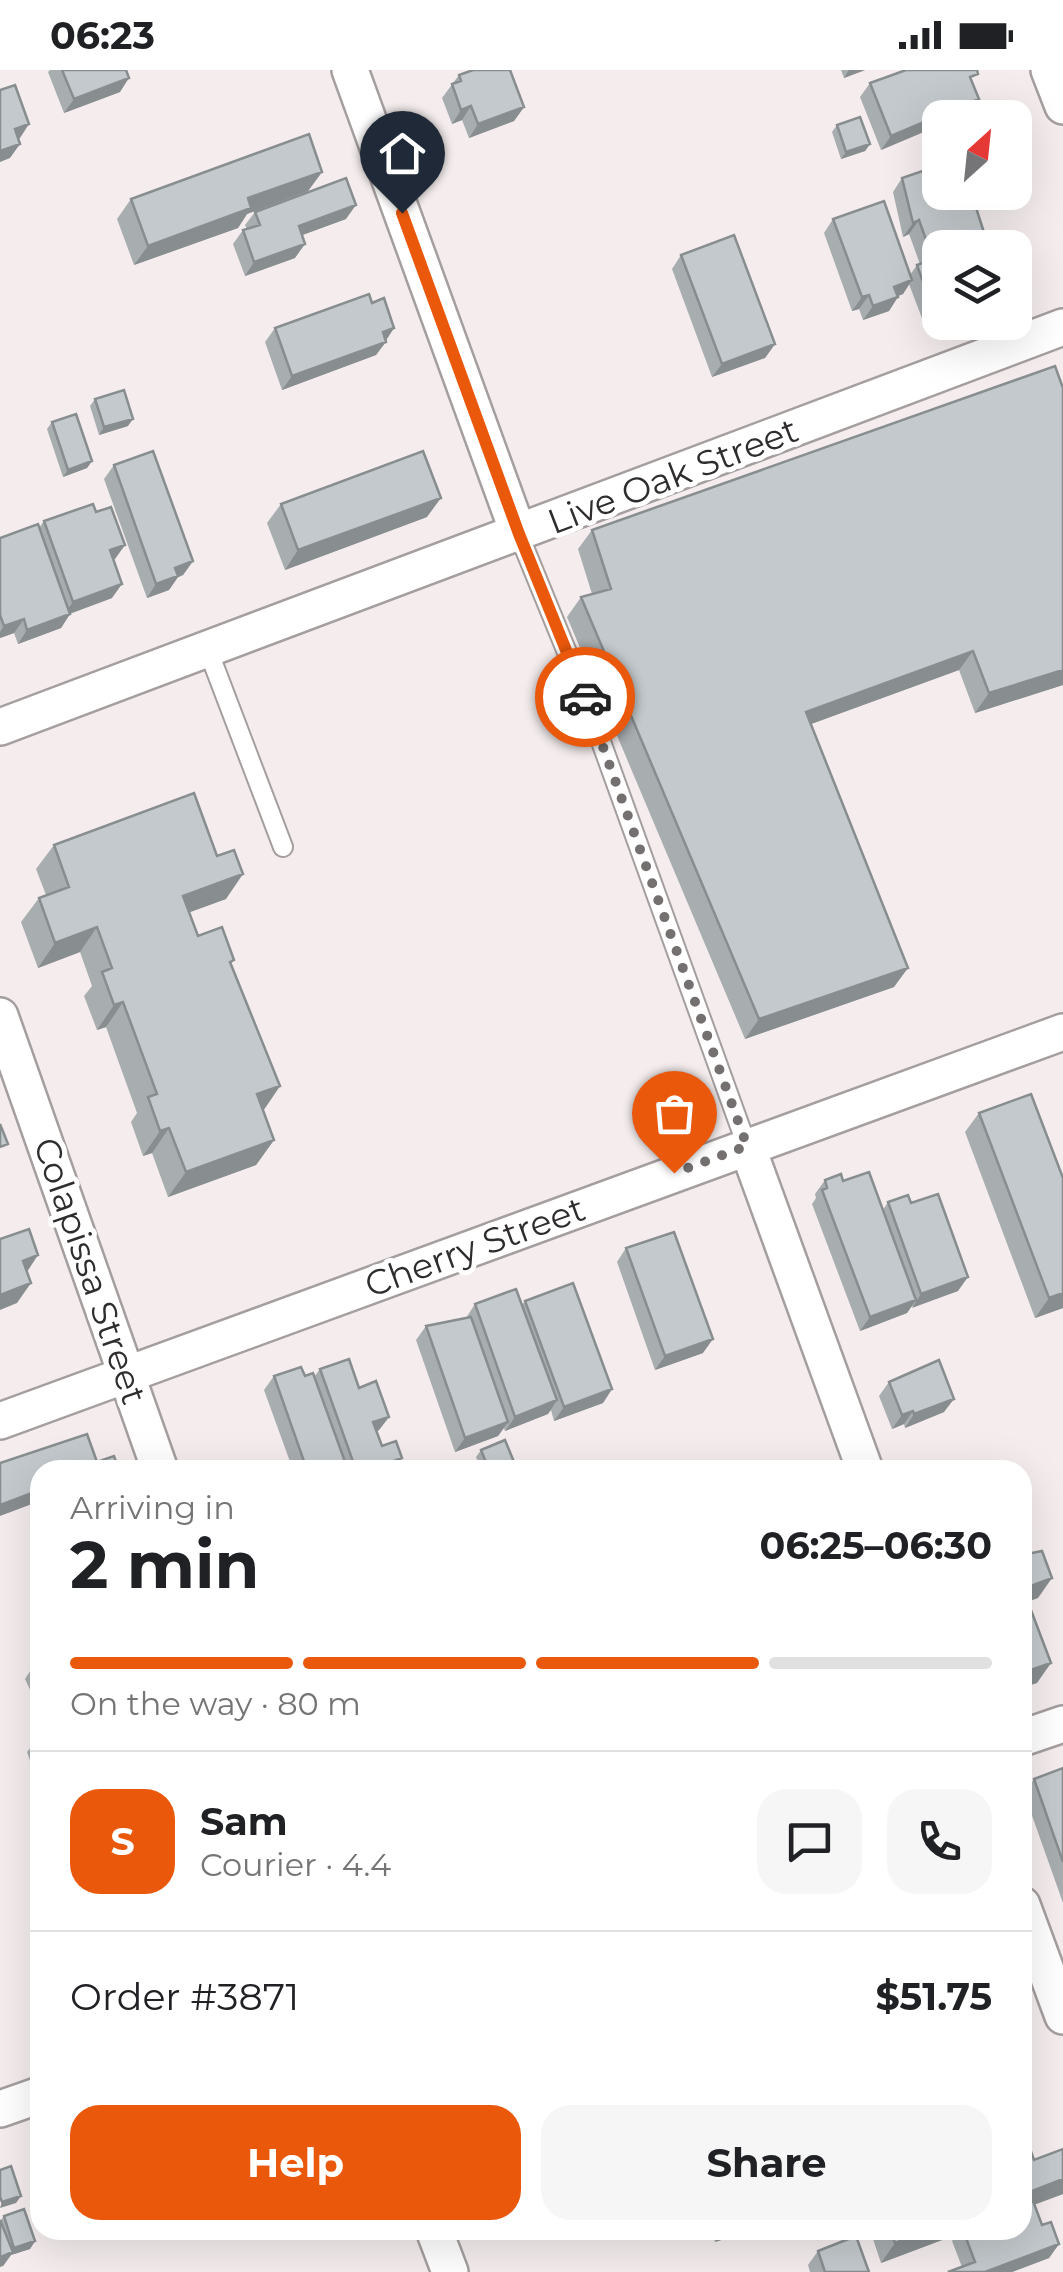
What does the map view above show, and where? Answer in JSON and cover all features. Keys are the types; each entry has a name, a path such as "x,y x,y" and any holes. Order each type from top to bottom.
{"street":[{"path":"350,70 519,534"},
{"path":"1050,70 1063,106"},
{"name":"Live Oak Street","path":"0,727 1063,327"},
{"name":"Colapissa Street","path":"0,1016 156,1460"},
{"name":"Cherry Street","path":"0,1421 1063,1032"},
{"path":"747,1146 860,1460"},
{"path":"1032,1735 1063,1724"},
{"path":"1032,1932 1063,2016"},
{"path":"0,2109 30,2098"},
{"path":"438,2240 450,2272"}],"lane":[{"path":"519,534 582,689 747,1146"},
{"path":"208,650 283,846"}],"building":[{"path":"62,70 126,70 129,78 74,99"},
{"path":"473,70 510,70 524,107 478,124 471,106 461,110 452,84 461,81 459,75"},
{"path":"906,70 977,70 978,74 970,77 979,99 922,100 922,123 891,136 870,83"},
{"path":"15,85 29,124 15,129 20,144 0,151 0,90"},
{"path":"860,117 870,144 846,152 837,125"},
{"path":"309,134 322,172 248,198 251,208 148,246 131,199"},
{"path":"922,171 922,210 977,210 983,230 923,230 919,220 913,223 902,178"},
{"path":"346,178 356,205 299,226 305,244 254,262 243,230 260,225 255,212"},
{"path":"884,201 912,280 894,287 898,297 873,306 869,295 862,297 833,219"},
{"path":"734,235 775,344 722,364 681,255"},
{"path":"369,294 372,303 384,298 394,328 383,332 386,342 292,376 275,328"},
{"path":"1055,366 1063,388 1063,670 989,693 973,651 806,712 908,968 759,1019 581,597 611,589 592,530"},
{"path":"124,390 133,419 104,427 95,399"},
{"path":"76,414 92,461 68,470 52,422"},
{"path":"153,451 193,561 175,568 178,576 156,584 114,465"},
{"path":"423,451 441,498 298,550 281,504"},
{"path":"93,504 96,512 111,507 125,545 110,550 122,584 73,602 44,521"},
{"path":"38,524 70,614 27,630 24,619 4,626 0,615 0,538"},
{"path":"194,793 217,856 234,850 243,874 183,896 198,936 222,927 234,960 230,962 280,1086 257,1094 274,1140 186,1172 169,1128 160,1131 148,1097 157,1094 123,1002 114,1005 102,972 112,968 97,927 55,943 39,898 69,887 54,845"},
{"path":"1031,1094 1063,1178 1063,1293 1049,1298 979,1113"},
{"path":"0,1124 8,1144 0,1147"},
{"path":"869,1172 916,1300 870,1317 822,1190 827,1188 825,1180 841,1174 843,1181"},
{"path":"938,1194 968,1277 921,1294 888,1202 908,1195 911,1203"},
{"path":"29,1229 38,1255 23,1261 31,1283 0,1295 0,1239"},
{"path":"674,1232 713,1339 665,1356 626,1248"},
{"path":"573,1283 612,1389 564,1407 525,1301"},
{"path":"516,1289 557,1400 515,1417 475,1304"},
{"path":"471,1317 508,1422 465,1438 426,1326"},
{"path":"349,1359 359,1388 376,1381 389,1417 373,1422 382,1446 396,1441 402,1458 352,1460 320,1369"},
{"path":"939,1360 954,1399 902,1415 889,1382"},
{"path":"301,1367 305,1376 313,1373 344,1460 303,1460 274,1376"},
{"path":"87,1434 96,1460 30,1460 30,1494 0,1505 0,1463"},
{"path":"505,1440 513,1460 485,1460 481,1450"},
{"path":"1042,1551 1052,1578 1032,1586 1032,1553"},
{"path":"1032,1613 1051,1663 1032,1670"},
{"path":"1063,1768 1063,1862 1034,1779"},
{"path":"1063,2149 1063,2179 1032,2191 1032,2154 1034,2160"},
{"path":"11,2166 21,2196 2,2202 0,2170"},
{"path":"1032,2201 1042,2225 1051,2222 1059,2244 985,2272 948,2272 975,2262 967,2240 1032,2240"},
{"path":"24,2209 30,2240 35,2241 14,2248 4,2216"},
{"path":"0,2220 13,2252 0,2257"},
{"path":"846,2240 857,2240 869,2272 825,2272 818,2251"}],"way so far":[{"path":"585,697 747,1146 674,1173"}],"route":[{"path":"402,213 519,534 585,697"}]}
